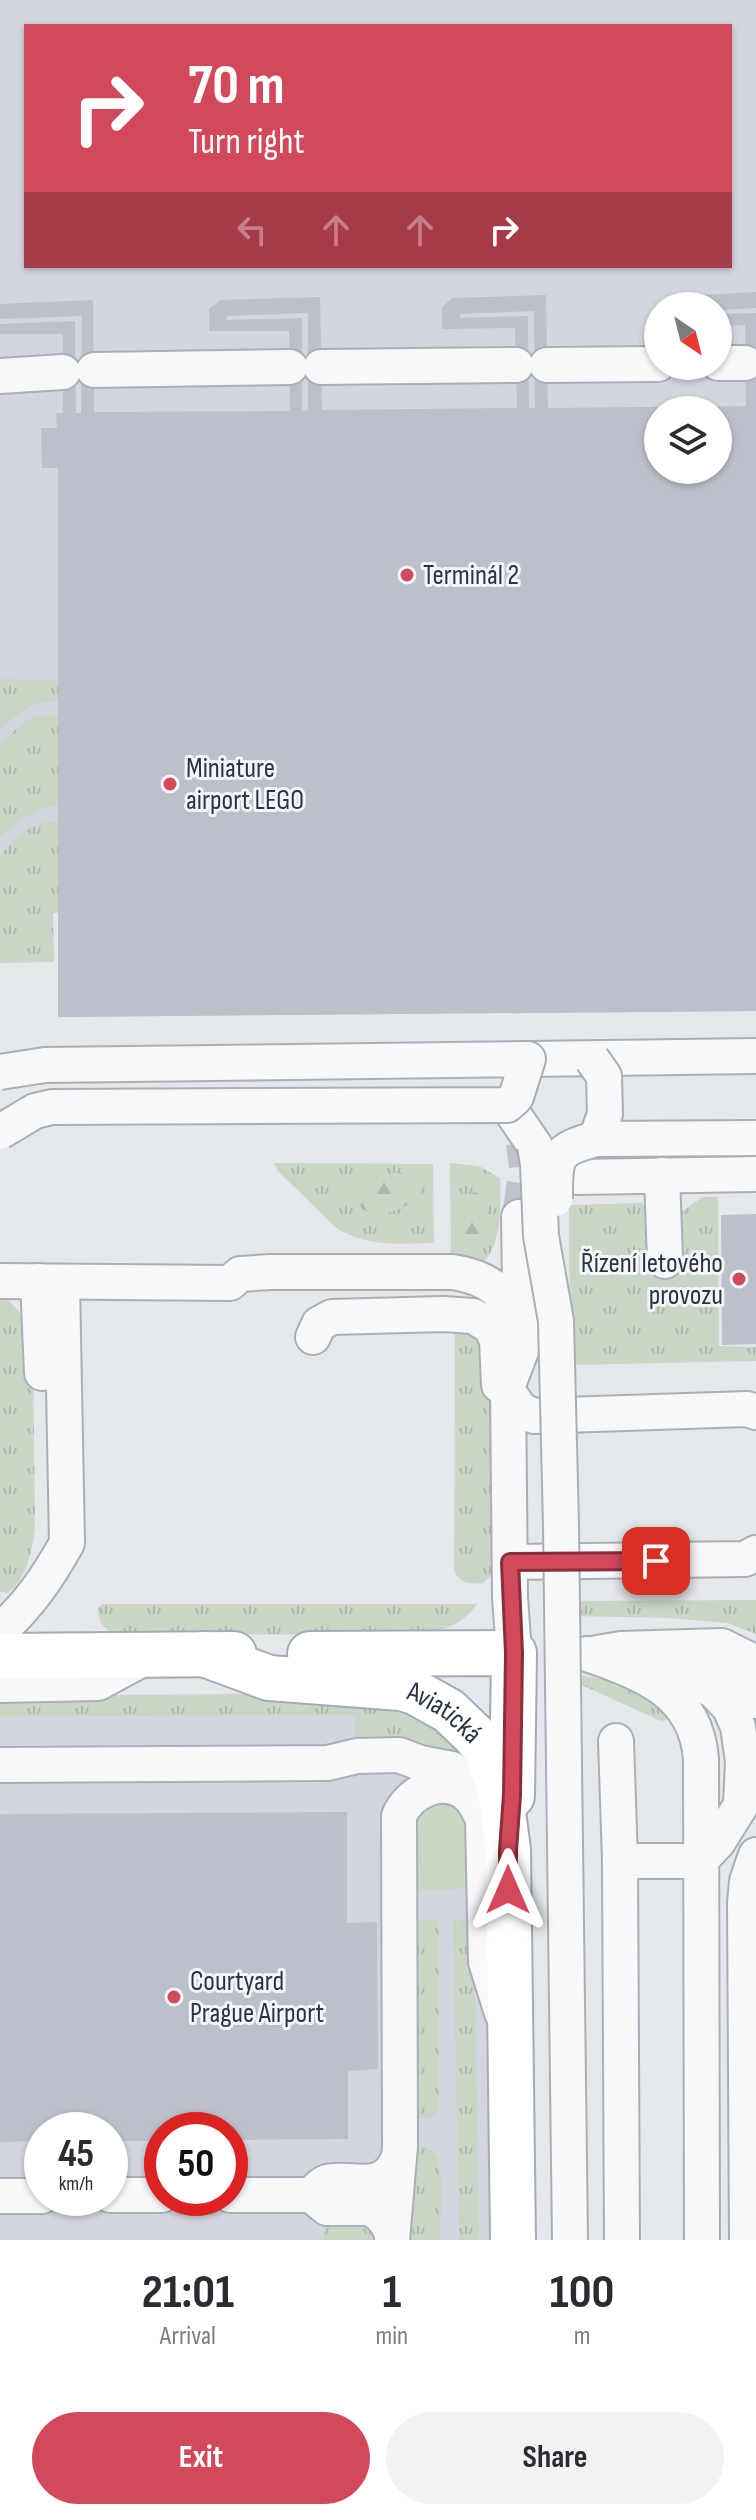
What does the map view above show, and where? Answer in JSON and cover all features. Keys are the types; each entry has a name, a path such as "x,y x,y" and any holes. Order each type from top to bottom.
{"main road":[{"path":"204,1654 514,1653 512,1795 496,1835"},
{"name":"Aviatická","path":"0,1656 204,1654 269,1678 401,1688 415,1692 449,1711 474,1735 489,1757 500,1790 496,1835 510,2036 513,2240"}],"lane":[{"path":"0,376 78,370 644,364"},
{"path":"0,1072 45,1065 756,1056"},
{"path":"0,1132 43,1108 507,1105 516,1097 528,1059"},
{"path":"592,1059 604,1076 605,1114 596,1139"},
{"path":"99,1065 99,1107"},
{"path":"507,1105 535,1146 541,1236 556,1321"},
{"path":"570,2240 555,1170 563,1152 573,1145 596,1139 756,1138"},
{"path":"578,1177 756,1174"},
{"path":"662,1175 665,1261"},
{"path":"509,1434 499,1394 498,1347 505,1328 519,1217"},
{"path":"0,1281 230,1283 240,1274 270,1272 453,1272 480,1278 507,1301 505,1328"},
{"path":"0,1631 47,1579 67,1543 62,1282"},
{"path":"47,1579 62,1282"},
{"path":"313,1337 313,1311 316,1304 329,1295 454,1293 470,1300 505,1328 521,1351 510,1377 509,1393 514,1653"},
{"path":"509,1393 521,1410 534,1416 747,1409 756,1412"},
{"path":"510,1562 745,1559 756,1553"},
{"path":"660,1660 706,1645 722,1646 756,1663"},
{"path":"702,2240 700,1920 709,1852 696,1728 676,1699 653,1682 587,1654 621,1649 660,1660 700,1697 714,1720 722,1746 722,1829 709,1852"},
{"path":"0,1685 98,1683 150,1655"},
{"path":"623,1667 690,1657 734,1681 756,1701"},
{"path":"616,1741 620,1861 622,2240"},
{"path":"0,1765 328,1763 357,1756 399,1755 420,1763 438,1764 461,1775 479,1797 496,1835"},
{"path":"392,2236 398,2159 399,1816 411,1797 434,1787 446,1786 467,1794 496,1835"},
{"path":"620,1861 709,1852"},
{"path":"747,2240 745,1903 747,1881 756,1855"},
{"path":"311,2195 325,2182 374,2180 391,2170 398,2159"},
{"path":"495,2240 511,2179"},
{"path":"248,2195 311,2195 327,2208 369,2208 385,2219 392,2236"},
{"path":"0,2196 24,2196"}],"shaded area":[{"name":"Terminál 2","path":"0,0 756,0 756,1011 58,1017 59,913 0,910"},
{"path":"355,1715 356,1745 429,1744 460,1755 484,1781 499,2240 0,2240 0,1717"}],"green space":[{"path":"0,679 58,680 58,701 33,705 0,729"},
{"path":"40,715 58,716 58,805 35,812 0,836 0,746 23,724"},
{"path":"58,821 59,912 53,913 54,962 0,963 0,856 25,831"},
{"path":"274,1163 433,1164 434,1243 384,1243 359,1238 336,1228 277,1170"},
{"path":"450,1163 479,1166 500,1178 497,1233 484,1261 451,1261"},
{"path":"394,1173 412,1176 420,1182 421,1190 415,1198 392,1212 377,1213 362,1209 357,1192 374,1179"},
{"path":"474,1192 488,1204 489,1217 486,1237 471,1246 460,1238 457,1228 458,1204"},
{"path":"703,1197 718,1197 719,1346 756,1347 756,1361 570,1365 569,1205 642,1203 651,1216 677,1218"},
{"path":"0,1299 9,1301 24,1317 33,1349 35,1529 24,1572 8,1593 0,1592"},
{"path":"455,1326 475,1330 491,1356 491,1576 483,1583 466,1582 454,1570"},
{"path":"756,1600 756,1634 728,1623 574,1616 574,1601"},
{"path":"103,1604 477,1604 455,1624 426,1634 119,1635 109,1631 100,1621 98,1607"},
{"path":"579,1675 641,1686 682,1718 661,1721 577,1683"},
{"path":"355,1693 418,1704 468,1761 428,1746 355,1745 355,1715 0,1717 0,1697 6,1696"},
{"path":"434,1798 467,1808 476,1888 410,1891 413,1814"},
{"path":"439,1920 439,2108 434,2117 411,2119 410,1921"},
{"path":"453,1920 474,1920 479,2240 459,2240"},
{"path":"410,2146 429,2149 438,2159 441,2181 440,2240 403,2240"},
{"path":"324,2218 365,2223 380,2240 324,2240"}],"building":[{"path":"756,292 756,308 732,309 732,293"},
{"name":"Terminál 2","path":"546,295 548,408 644,407 644,484 732,484 732,406 746,406 745,325 732,325 732,314 756,313 756,1011 58,1017 58,468 42,468 41,428 57,428 56,413 63,413 63,334 0,334 0,324 75,321 76,413 81,413 82,316 0,319 0,304 93,300 94,412 290,411 289,331 209,331 209,309 220,300 320,297 322,410 517,408 515,328 442,329 442,307 453,298","holes":["534,311 535,408 529,408 528,316 460,318 460,314","308,313 308,410 302,411 302,318 227,320 227,316"]},
{"name":"Řízení letového provozu","path":"756,1214 756,1344 722,1345 721,1215"},
{"name":"Courtyard Prague Airport","path":"347,1812 347,1923 377,1922 378,2069 348,2071 348,2139 248,2140 248,2112 144,2112 144,2141 128,2141 128,2112 24,2112 24,2141 0,2142 0,1814"}],"tunnel":[{"path":"519,1217 526,1166 523,1143"}],"place":[{"name":"Terminál 2","path":"407,575"},
{"name":"Miniature airport LEGO","path":"170,784"},
{"name":"Řízení letového provozu","path":"739,1279"},
{"name":"Courtyard Prague Airport","path":"174,1997"}],"route":[{"path":"508,1890 514,1653 510,1562 656,1561"}]}
